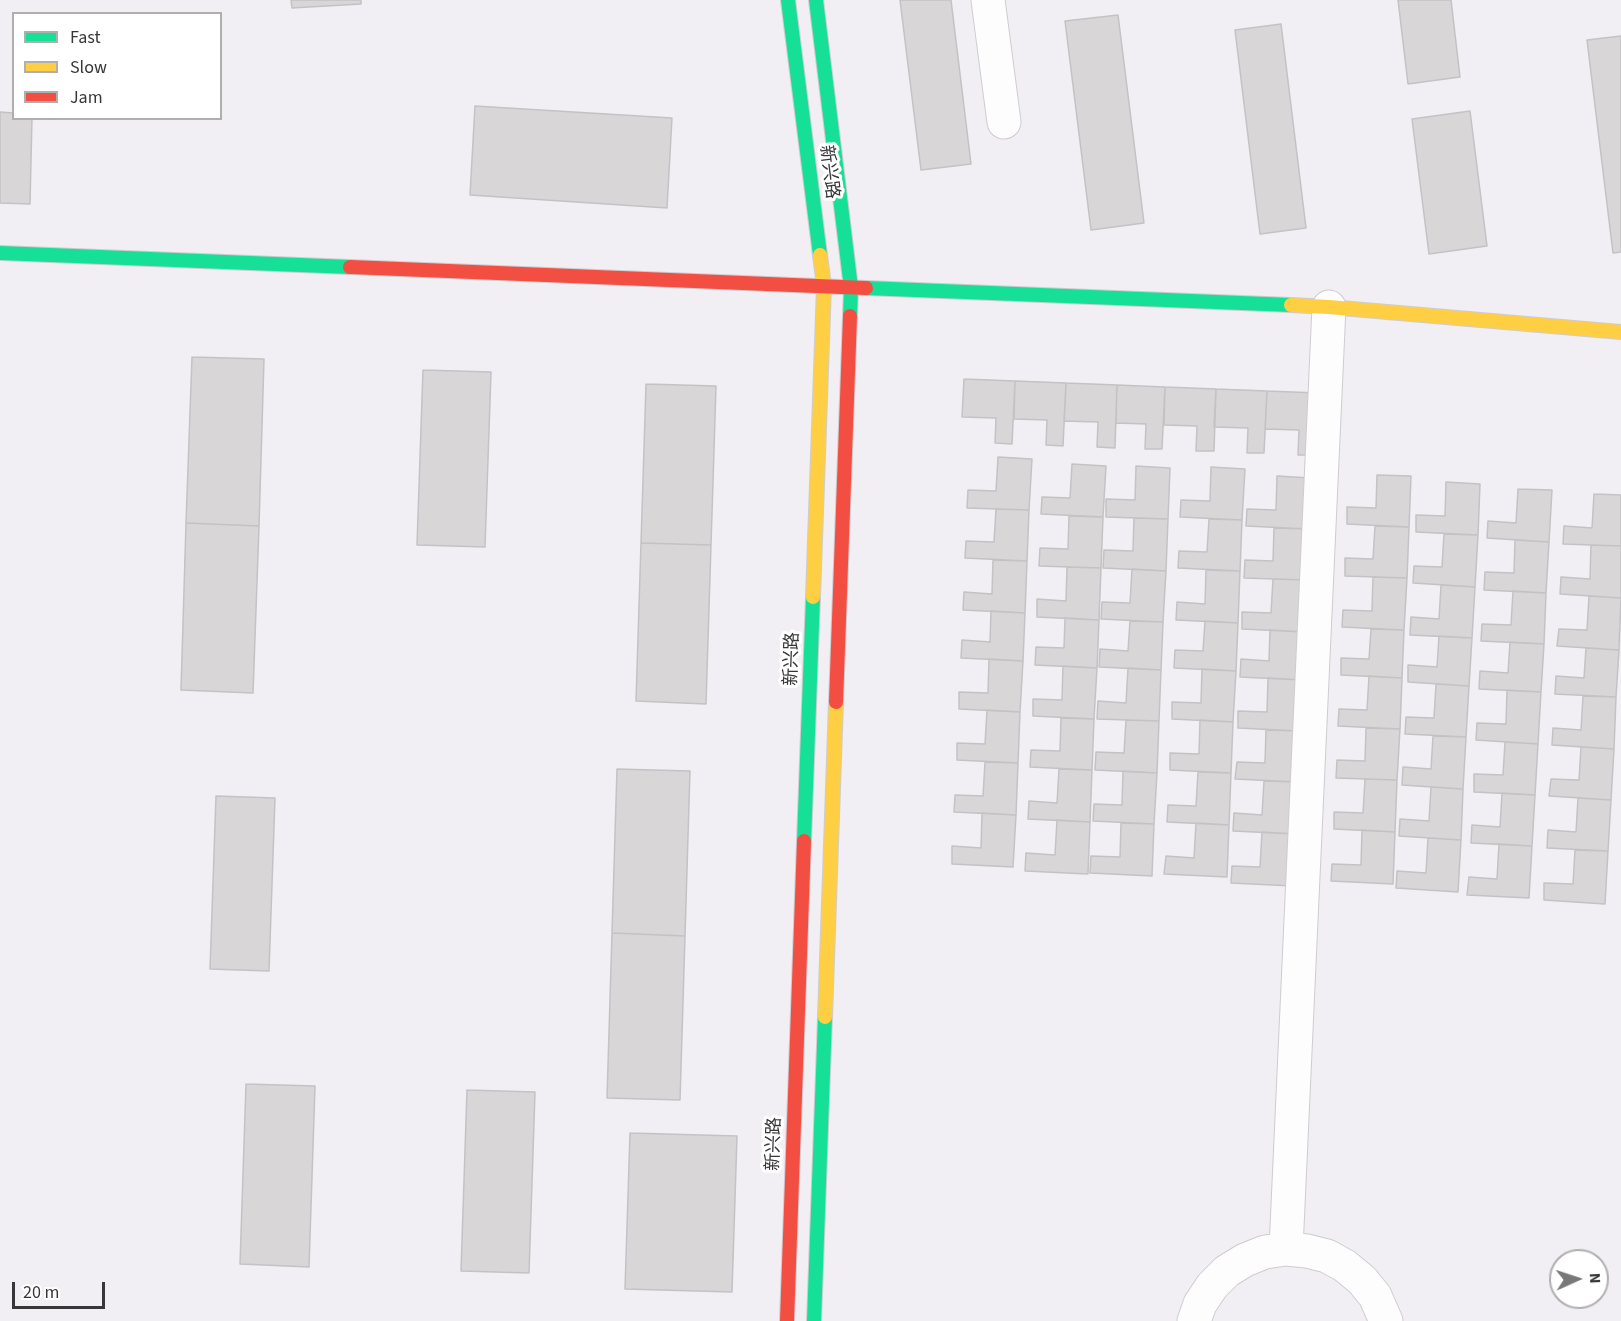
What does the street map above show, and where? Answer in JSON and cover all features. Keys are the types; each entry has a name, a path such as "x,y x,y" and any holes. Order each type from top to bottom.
{"main road":[{"name":"新兴路","path":"788,0 824,286 804,1321"},
{"name":"新兴路","path":"804,1321 851,288 816,0"},
{"path":"0,253 1329,308 1621,332"}],"street":[{"path":"988,0 1004,122"},
{"path":"1286,1250 1329,308"},
{"path":"1194,1321 1200,1304 1212,1286 1227,1271 1255,1256 1286,1250 1307,1251 1327,1256 1346,1266 1375,1296 1386,1321"}],"building":[{"path":"291,0 361,0 361,4 292,8"},
{"path":"900,0 951,0 971,164 921,170"},
{"path":"1398,0 1451,0 1460,77 1408,84"},
{"path":"1118,15 1144,223 1091,230 1065,21"},
{"path":"1281,24 1306,228 1260,234 1235,30"},
{"path":"1621,36 1621,252 1613,253 1587,40"},
{"path":"475,106 672,118 667,208 470,195"},
{"path":"1470,111 1487,246 1429,254 1412,119"},
{"path":"0,112 12,113 12,120 32,120 30,204 0,203"},
{"path":"192,357 264,359 259,526 186,523"},
{"path":"423,370 491,372 485,547 417,545"},
{"path":"964,379 1015,381 1012,444 995,443 996,418 962,417"},
{"path":"1015,381 1066,383 1063,446 1046,445 1047,420 1014,419"},
{"path":"1066,383 1117,385 1115,448 1097,447 1098,422 1064,421"},
{"path":"646,384 716,386 711,545 641,543"},
{"path":"1117,385 1165,387 1162,449 1145,449 1146,424 1116,423"},
{"path":"1165,387 1216,389 1214,451 1196,451 1197,426 1164,425"},
{"path":"1216,389 1267,391 1264,453 1247,453 1248,428 1214,427"},
{"path":"1267,391 1318,393 1316,455 1298,455 1299,430 1265,429"},
{"path":"998,457 1032,459 1029,510 967,508 968,490 996,491"},
{"path":"1072,464 1106,466 1103,517 1041,514 1042,497 1070,498"},
{"path":"1136,466 1170,468 1168,519 1106,517 1106,499 1135,500"},
{"path":"1211,467 1245,469 1242,520 1180,517 1181,500 1210,501"},
{"path":"1377,475 1411,476 1409,527 1347,524 1347,507 1376,508"},
{"path":"1277,476 1311,478 1308,529 1246,526 1247,509 1276,510"},
{"path":"1446,482 1480,484 1478,535 1416,532 1416,515 1445,516"},
{"path":"1518,489 1552,490 1549,542 1487,538 1488,521 1516,523"},
{"path":"1594,494 1621,495 1621,546 1563,544 1564,526 1592,528"},
{"path":"996,509 1029,510 1027,561 965,558 966,541 994,542"},
{"path":"1069,516 1103,517 1101,568 1039,566 1040,548 1068,549"},
{"path":"1134,518 1168,519 1166,571 1103,568 1104,550 1133,551"},
{"path":"1209,519 1242,520 1240,571 1178,568 1179,551 1207,552"},
{"path":"186,523 259,526 253,693 181,690"},
{"path":"1375,526 1409,527 1407,578 1345,576 1345,558 1373,559"},
{"path":"1274,528 1308,529 1306,580 1244,578 1245,560 1273,561"},
{"path":"1444,534 1478,535 1475,587 1413,583 1414,566 1442,567"},
{"path":"1515,540 1549,542 1546,593 1484,590 1485,572 1514,573"},
{"path":"641,543 711,545 706,704 636,701"},
{"path":"1591,545 1621,546 1621,598 1560,594 1561,577 1590,579"},
{"path":"993,560 1027,561 1025,613 963,610 964,592 992,594"},
{"path":"1067,567 1101,568 1099,620 1037,617 1037,599 1066,601"},
{"path":"1132,569 1166,571 1163,622 1101,619 1102,602 1130,603"},
{"path":"1206,570 1240,571 1238,623 1176,620 1177,602 1205,604"},
{"path":"1373,577 1407,578 1404,630 1342,627 1343,610 1372,611"},
{"path":"1273,579 1306,580 1304,632 1242,629 1242,612 1271,613"},
{"path":"1441,585 1475,587 1472,638 1410,635 1411,617 1439,619"},
{"path":"1513,591 1546,593 1544,644 1481,641 1482,624 1511,625"},
{"path":"1589,596 1621,598 1619,650 1557,646 1559,629 1587,630"},
{"path":"991,611 1025,613 1023,661 961,658 962,640 990,642"},
{"path":"1065,618 1099,620 1097,668 1035,665 1036,647 1064,648"},
{"path":"1130,621 1163,622 1161,670 1099,667 1100,649 1128,651"},
{"path":"1205,621 1238,623 1236,671 1174,668 1175,650 1203,651"},
{"path":"1371,629 1404,630 1402,678 1341,675 1341,658 1369,659"},
{"path":"1270,630 1304,632 1302,680 1240,677 1241,659 1269,661"},
{"path":"1439,636 1472,638 1469,686 1408,682 1408,665 1437,667"},
{"path":"1510,642 1544,644 1541,692 1479,689 1480,671 1508,673"},
{"path":"1586,648 1619,650 1616,697 1555,694 1556,676 1584,678"},
{"path":"989,659 1023,661 1020,712 959,709 959,692 988,693"},
{"path":"1063,666 1097,668 1094,719 1033,716 1033,699 1062,700"},
{"path":"1128,668 1161,670 1159,721 1097,719 1098,701 1126,703"},
{"path":"1202,669 1236,671 1233,722 1172,719 1172,702 1201,703"},
{"path":"1369,676 1402,678 1400,729 1338,726 1339,709 1367,710"},
{"path":"1268,678 1302,680 1299,731 1238,728 1238,711 1267,712"},
{"path":"1436,684 1469,686 1466,737 1405,734 1406,717 1434,718"},
{"path":"1507,690 1541,692 1538,744 1476,740 1477,723 1506,724"},
{"path":"1583,696 1616,697 1614,749 1552,745 1553,728 1581,730"},
{"path":"987,710 1020,712 1018,763 957,760 957,743 985,744"},
{"path":"1061,718 1094,719 1092,770 1030,767 1031,750 1060,751"},
{"path":"1126,720 1159,721 1157,773 1095,770 1096,752 1124,753"},
{"path":"1200,720 1233,722 1231,773 1170,770 1170,753 1199,754"},
{"path":"1366,728 1400,729 1397,780 1336,778 1337,760 1365,761"},
{"path":"1266,730 1299,731 1297,782 1235,779 1237,762 1265,763"},
{"path":"1433,736 1466,737 1463,789 1402,785 1403,767 1431,769"},
{"path":"1505,742 1538,744 1535,795 1474,792 1474,774 1503,775"},
{"path":"1581,747 1614,749 1611,800 1549,796 1551,779 1579,780"},
{"path":"985,762 1018,763 1016,815 954,812 955,795 983,796"},
{"path":"617,769 690,771 685,936 612,933"},
{"path":"1059,769 1092,770 1090,822 1028,819 1029,801 1057,803"},
{"path":"1123,771 1157,773 1154,824 1093,821 1094,804 1122,805"},
{"path":"1198,772 1231,773 1229,825 1167,822 1168,805 1196,806"},
{"path":"1365,779 1397,780 1395,832 1334,829 1334,812 1363,813"},
{"path":"1264,781 1297,782 1295,834 1233,831 1234,813 1262,815"},
{"path":"1431,787 1463,789 1461,840 1399,836 1400,819 1429,821"},
{"path":"1502,793 1535,795 1532,846 1471,843 1472,825 1500,827"},
{"path":"216,796 275,798 269,971 210,969"},
{"path":"1578,798 1611,800 1608,851 1547,848 1548,830 1576,832"},
{"path":"982,813 1016,815 1013,867 952,864 952,846 981,848"},
{"path":"1057,820 1090,822 1088,874 1025,871 1026,853 1055,855"},
{"path":"1121,823 1154,824 1152,876 1090,873 1091,856 1120,857"},
{"path":"1196,823 1229,825 1227,877 1164,874 1166,856 1194,858"},
{"path":"1362,830 1395,832 1393,884 1331,881 1332,864 1361,865"},
{"path":"1262,832 1295,834 1293,886 1231,883 1232,866 1260,867"},
{"path":"1428,838 1461,840 1458,892 1396,888 1397,871 1426,873"},
{"path":"1499,844 1532,846 1529,898 1467,895 1469,877 1497,879"},
{"path":"1575,850 1608,851 1605,904 1544,900 1544,883 1573,884"},
{"path":"612,933 685,936 680,1100 607,1098"},
{"path":"246,1084 315,1086 309,1267 240,1264"},
{"path":"467,1090 535,1092 529,1273 461,1271"},
{"path":"630,1133 737,1136 732,1292 625,1289"}],"traffic: fast":[{"path":"788,0 820,255"},
{"path":"816,0 851,288 850,316"},
{"path":"0,253 350,267"},
{"path":"866,288 1291,305"},
{"path":"804,841 813,597"},
{"path":"814,1321 825,1017"}],"traffic: slow":[{"path":"813,597 824,286 820,255"},
{"path":"1291,305 1621,332"},
{"path":"825,1017 836,702"}],"traffic: jam":[{"path":"350,267 866,288"},
{"path":"836,702 850,316"},
{"path":"787,1321 804,841"}]}
